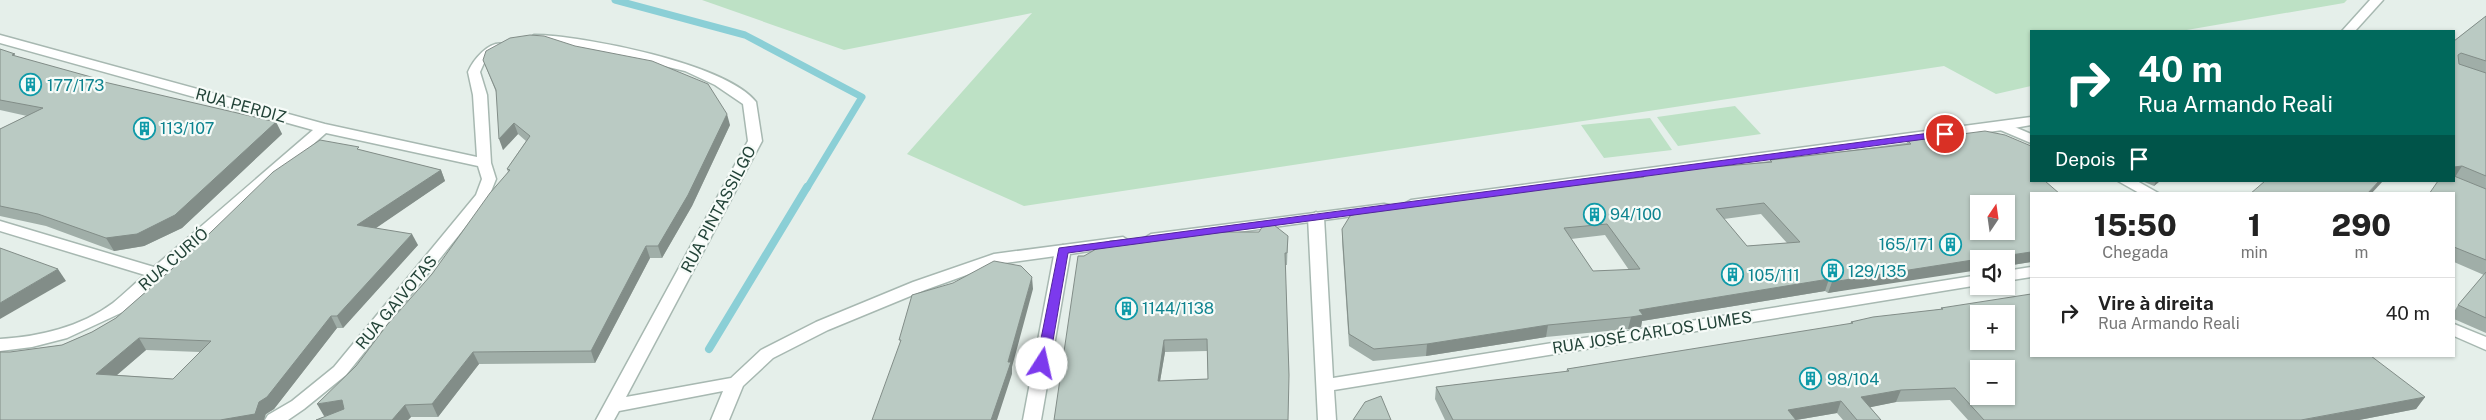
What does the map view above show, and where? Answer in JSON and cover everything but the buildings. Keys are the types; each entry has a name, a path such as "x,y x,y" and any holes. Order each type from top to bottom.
{"street":[{"path":"2349,30 2377,0"},
{"name":"RUA PERDIZ","path":"0,39 323,128 484,163"},
{"name":"RUA PINTASSILGO","path":"484,163 480,95 474,72 478,62 492,51 514,42 533,39 555,39 605,48 689,68 720,82 749,102 755,141 609,413"},
{"path":"720,420 736,383 767,354 822,326 919,286 994,259 2030,121"},
{"path":"2004,126 2030,139"},
{"name":"RUA CURIÓ","path":"0,346 47,340 82,328 117,308 323,128"},
{"name":"RUA GAIVOTAS","path":"274,420 298,405 340,370 484,196 489,179 484,163"},
{"path":"2127,182 2149,192"},
{"path":"1316,217 1327,420"},
{"path":"0,226 158,274"},
{"path":"1032,420 1063,250"},
{"path":"2015,275 2030,272"},
{"name":"RUA JOSÉ CARLOS LUMES","path":"1325,385 1970,281"},
{"path":"2455,330 2486,344"},
{"path":"609,413 736,383"}],"green space":[{"path":"702,0 2347,0 2344,3 2187,30 2030,30 2030,86 1996,94 1944,66 1024,206 907,154 1032,13 844,50"},
{"path":"1735,106 1761,134 1678,146 1657,117"},
{"path":"1650,118 1672,150 1604,158 1581,125"}],"waterway":[{"path":"615,0 745,35 862,97 807,188"},
{"path":"709,349 807,187"}],"place":[{"name":"177/173","path":"31,85"},
{"name":"113/107","path":"144,128"},
{"name":"94/100","path":"1594,214"},
{"name":"165/171","path":"1950,244"},
{"name":"129/135","path":"1832,271"},
{"name":"105/111","path":"1732,275"},
{"name":"1144/1138","path":"1126,308"},
{"name":"98/104","path":"1811,379"}],"route":[{"path":"1042,364 1063,250 1945,134"}]}
